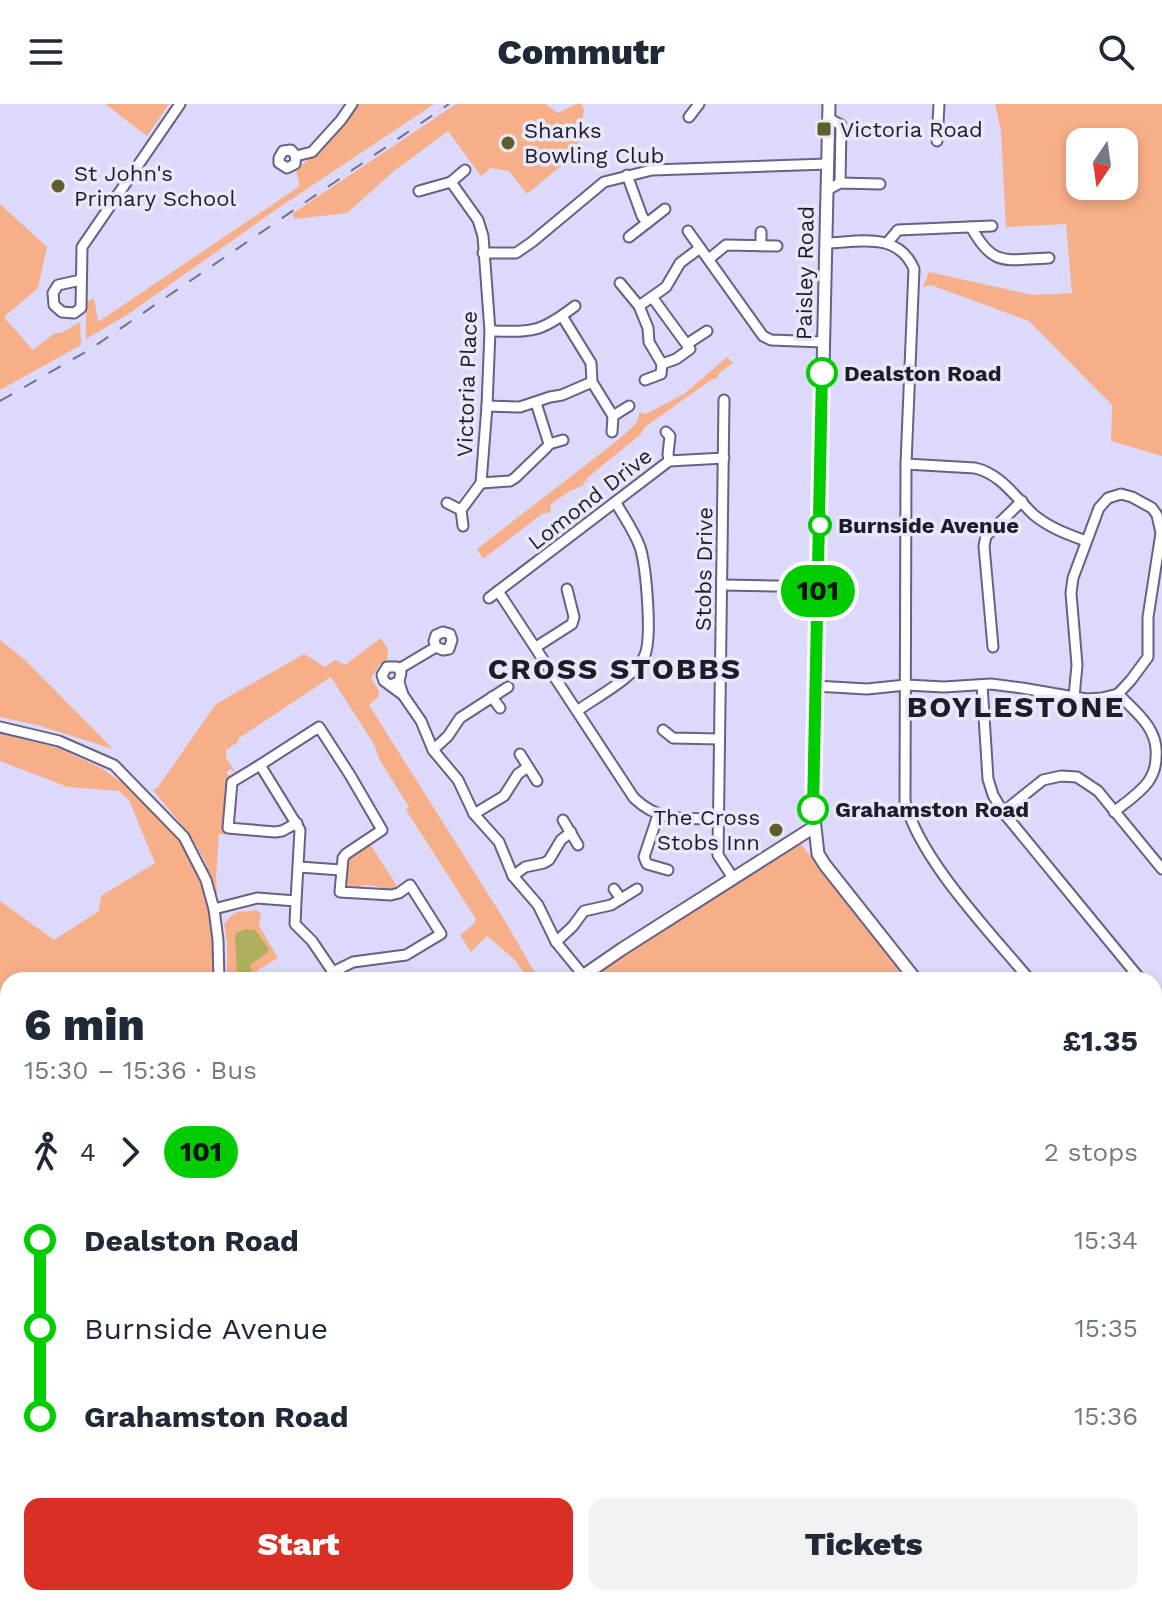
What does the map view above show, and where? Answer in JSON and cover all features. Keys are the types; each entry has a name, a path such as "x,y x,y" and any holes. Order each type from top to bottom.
{"main road":[{"name":"Paisley Road","path":"829,104 814,827 818,854 825,865 910,972"},
{"path":"588,972 814,827"}],"street":[{"path":"81,280 82,247 180,104"},
{"path":"296,156 312,152 352,104"},
{"path":"689,117 699,104"},
{"path":"937,141 939,104"},
{"path":"828,118 841,125 840,183"},
{"path":"483,253 516,253 604,182 627,175 652,170 827,164"},
{"path":"419,191 451,182 465,170"},
{"path":"627,175 647,223"},
{"name":"Victoria Place","path":"451,182 478,220 483,236 490,331 481,483 461,510"},
{"path":"827,190 840,183 880,184"},
{"path":"629,237 665,209"},
{"path":"888,242 898,230 992,226"},
{"path":"971,227 983,247 995,256 1007,259 1049,258"},
{"path":"688,231 763,336 771,340 823,342"},
{"path":"761,232 761,246"},
{"path":"826,243 888,242 904,252 914,269 906,464 904,786 908,811 918,835 950,883 1023,972"},
{"path":"709,259 726,245 777,246"},
{"path":"639,306 666,287 680,263 700,248"},
{"path":"620,283 639,306 648,328 649,342 662,364 661,374 645,380"},
{"path":"652,297 690,349 662,364"},
{"path":"490,331 536,330 575,306"},
{"path":"562,316 591,363 592,382 613,416 612,432"},
{"path":"687,344 707,331"},
{"path":"487,406 520,407 562,395 592,382"},
{"name":"Stobs Drive","path":"724,400 718,855 733,878"},
{"path":"536,403 549,444"},
{"path":"613,416 629,406"},
{"path":"666,432 670,436 669,461"},
{"path":"481,483 510,481 549,444 563,440"},
{"name":"Lomond Drive","path":"489,598 669,461 724,458"},
{"path":"906,464 986,470 1052,528 1086,541"},
{"path":"815,686 867,689 906,685 982,685 1074,697 1102,698 1118,694 1148,657 1148,617 1161,533 1152,508 1121,494 1108,498 1099,508 1073,578 1071,593 1077,665 1074,697"},
{"path":"993,647 984,546 986,536 1022,501"},
{"path":"447,503 461,510 463,526"},
{"path":"577,711 632,672 647,647 649,633 641,553 616,503"},
{"path":"722,585 819,587"},
{"path":"536,647 572,624 574,620 567,589"},
{"path":"498,591 634,798 658,815 668,818 719,819"},
{"path":"399,669 436,647"},
{"path":"387,682 401,676 399,669 387,667 383,672 387,682 403,695 421,721 433,750 458,780 474,814 499,842 513,876 538,905 556,942 577,972"},
{"path":"982,685 988,779 993,795 1003,812 1134,972"},
{"path":"433,750 448,736 460,718 508,687"},
{"path":"1114,812 1147,784 1156,762 1157,746 1144,720 1118,694"},
{"path":"492,697 500,708"},
{"path":"0,727 59,741 114,765 184,837 206,880 214,909 219,972"},
{"path":"297,823 275,832 228,828 232,782 319,727 382,830 343,858 340,892 391,895 410,885 441,934 406,955 353,962 340,972"},
{"path":"663,730 673,738 719,739"},
{"path":"520,754 537,781"},
{"path":"260,765 301,832 296,926 312,941 332,972"},
{"path":"474,814 504,796 518,774 528,767"},
{"path":"1003,812 1043,780 1077,777 1098,791 1162,869"},
{"path":"658,815 644,857 647,864 668,870"},
{"path":"563,820 578,845"},
{"path":"513,876 525,867 549,860 561,840 571,832"},
{"path":"299,867 341,870"},
{"path":"614,889 621,899"},
{"path":"556,942 584,911 606,907 637,889"},
{"path":"214,909 257,898 296,901"}],"shaded area":[{"path":"105,104 169,104 147,136"},
{"path":"358,104 434,104 274,211 127,315 86,339 86,302 94,298 98,322 300,186 296,172 333,136"},
{"path":"456,104 545,104 558,113 581,104 584,109 581,128 589,135 566,152 561,166 527,194 509,171 491,168 481,176 448,131 394,171 347,213 295,219 292,214"},
{"path":"995,104 1162,104 1162,456 1111,441 1112,405 1029,321 931,285 923,287 929,272 1033,295 1072,293 1066,224 1006,227 1001,131"},
{"path":"0,204 47,247 38,288 4,317 33,350 55,333 61,333 80,322 81,345 0,390"},
{"path":"727,357 733,363 717,378 645,427 640,435 587,478 584,485 550,505 551,512 542,514 483,559 477,549 618,440 635,424 639,412 646,414 684,394"},
{"path":"381,638 388,650 387,661 380,664 371,678 379,691 378,697 369,705 535,972 523,972 515,960 487,936 471,952 460,935 476,919 406,810 409,807 379,759 375,746 331,677 239,738 226,750 226,758 236,773 231,769 226,772 231,778 228,781 224,831 228,834 219,834 217,897 205,861 190,835 153,790 216,704 304,654 325,667 335,660 345,665"},
{"path":"0,640 25,660 113,749 0,717"},
{"path":"0,734 56,747 101,768 133,790 164,820 186,848 202,888 214,928 215,972 0,972 0,901 54,940 99,911 101,896 155,863 129,800 119,791 68,787 0,761"},
{"path":"370,844 397,886 393,889 346,885 348,859"},
{"path":"801,844 900,972 598,972"},
{"path":"257,910 261,914 259,926 278,958 257,972 227,972 224,924 236,913"},
{"path":"245,929 255,930 269,949 250,965 252,972 237,972 235,934"}],"railway":[{"path":"0,401 89,350 449,104"}],"bus line":[{"name":"101","path":"813,809 822,373"}],"place":[{"name":"Victoria Road","path":"824,129"},
{"name":"Shanks Bowling Club","path":"508,143"},
{"name":"St John's Primary School","path":"58,186"},
{"name":"Dealston Road","path":"822,373"},
{"name":"Burnside Avenue","path":"820,525"},
{"name":"Grahamston Road","path":"813,809"},
{"name":"The Cross Stobs Inn","path":"776,830"}],"district":[{"name":"CROSS STOBBS","path":"615,668"},
{"name":"BOYLESTONE","path":"1016,706"}]}
